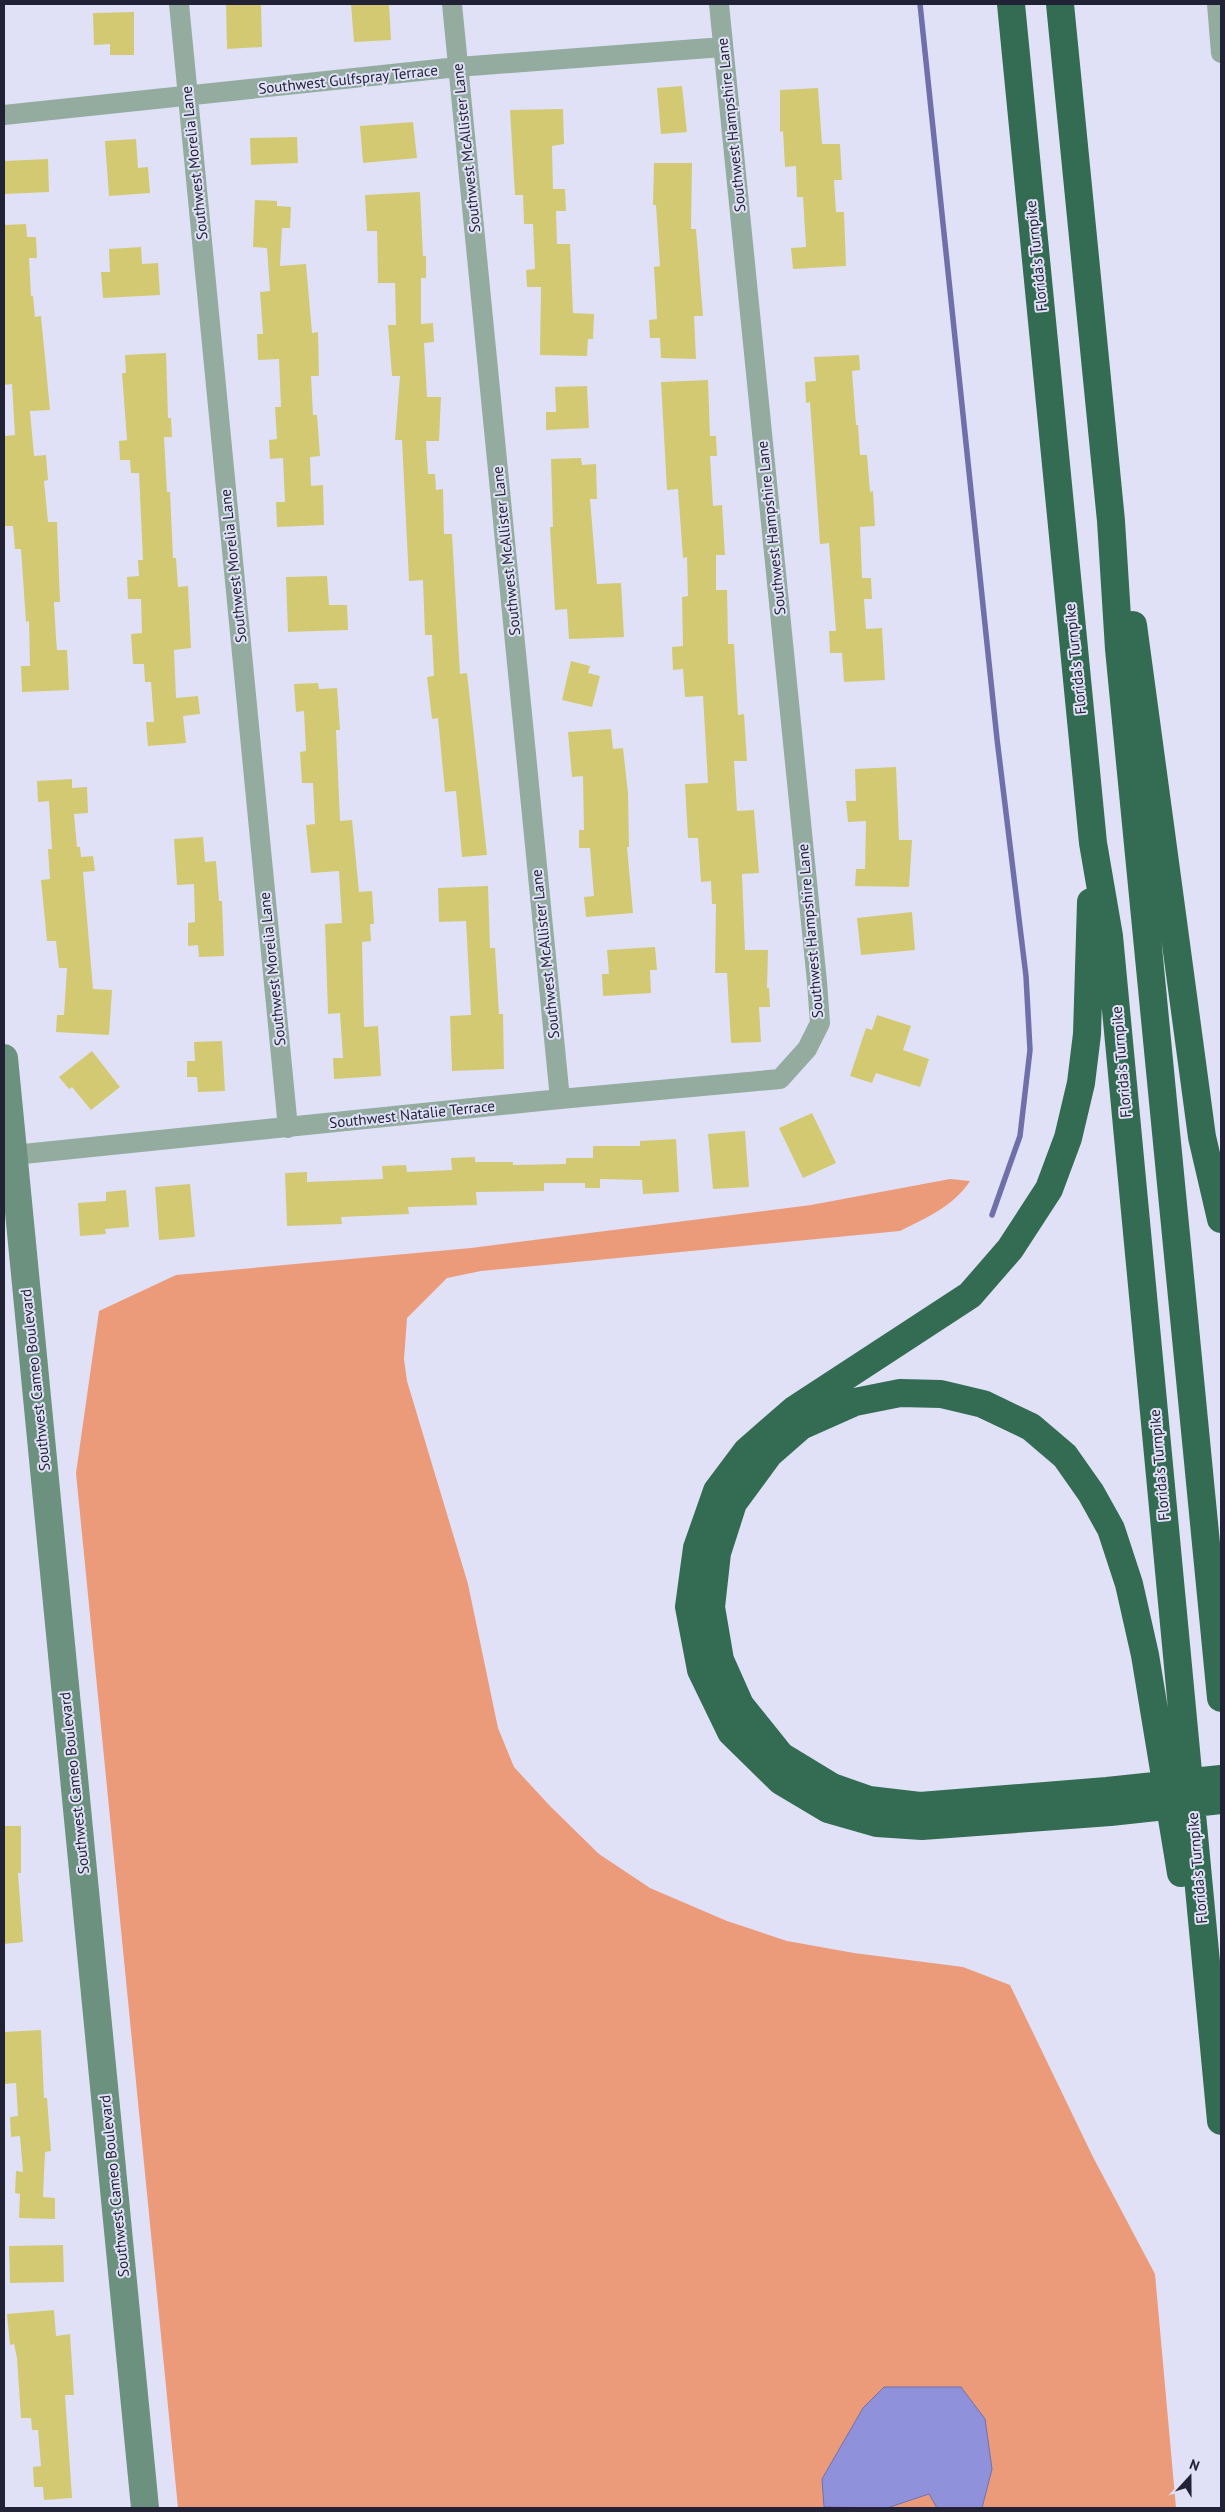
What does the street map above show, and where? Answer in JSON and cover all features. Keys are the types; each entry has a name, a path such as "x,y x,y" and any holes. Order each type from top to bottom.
{"highway":[{"name":"Florida's Turnpike","path":"1011,4 1093,843 1110,946 1221,2121"},
{"path":"1060,4 1111,522 1119,649 1221,1698"},
{"path":"1111,522 1137,643 1202,1138 1221,1219"},
{"path":"1093,843 1087,1034 1081,1083 1068,1138 1048,1189 1010,1249 970,1295 794,1410 746,1451 717,1491 696,1548 689,1607 701,1670 731,1732 780,1781 828,1809 877,1823 922,1826 1108,1802 1221,1779"},
{"path":"1221,1800 1108,1802 920,1806 869,1800 832,1787 781,1756 740,1705 720,1660 711,1607 717,1553 733,1503 769,1454 801,1426 855,1402 900,1393 941,1394 983,1404 1030,1427 1065,1456 1091,1493 1111,1529 1129,1584 1146,1656 1221,2116"}],"street":[{"name":"Southwest Morelia Lane","path":"179,4 288,1128"},
{"name":"Southwest McAllister Lane","path":"452,4 560,1098"},
{"name":"Southwest Hampshire Lane","path":"719,4 817,982 820,1023 808,1049"},
{"path":"1217,4 1221,53"},
{"name":"Southwest Gulfspray Terrace","path":"4,115 458,68 724,47"},
{"name":"Southwest Natalie Terrace","path":"8,1155 288,1128 560,1098 780,1079 808,1049"},
{"name":"Southwest Cameo Boulevard","path":"4,1058 8,1155 145,2508"}],"shaded area":[{"path":"950,1179 970,1181 948,1205 900,1231 481,1271 447,1278 407,1318 404,1359 407,1381 468,1584 498,1728 514,1767 550,1806 599,1854 650,1888 727,1921 787,1941 854,1953 963,1967 1010,1985 1093,2157 1155,2274 1176,2508 982,2508 992,2469 985,2420 961,2387 884,2387 863,2408 824,2507 830,2508 178,2508 76,1473 99,1311 176,1275 471,1248 811,1205"},
{"path":"929,2494 937,2508 887,2508"}],"water":[{"path":"884,2387 961,2387 985,2419 992,2469 982,2508 937,2508 929,2494 887,2508 824,2507 822,2479 863,2408"}],"building":[{"path":"226,4 261,4 262,47 227,49"},
{"path":"351,4 389,4 391,40 354,42"},
{"path":"134,12 134,55 110,55 110,44 94,45 93,13"},
{"path":"682,86 687,132 661,134 657,88"},
{"path":"818,88 822,144 840,144 842,180 834,180 836,212 844,212 846,266 793,269 791,248 806,247 803,197 797,197 796,166 785,167 783,131 780,132 780,90"},
{"path":"563,109 564,144 552,146 553,189 565,189 566,211 556,211 557,244 570,244 573,313 594,314 593,339 588,339 587,356 540,355 541,287 527,287 526,270 535,269 533,224 524,224 523,195 515,195 510,110"},
{"path":"413,122 417,158 363,163 360,126"},
{"path":"297,137 298,163 251,165 250,138"},
{"path":"136,139 138,168 148,167 150,193 109,196 105,141"},
{"path":"48,159 49,192 4,194 4,161"},
{"path":"654,163 692,163 691,229 696,229 703,316 694,316 696,359 661,358 660,338 650,338 649,320 657,319 654,267 660,266 656,205 653,205"},
{"path":"420,192 423,256 426,256 426,278 421,278 421,324 433,323 434,342 424,343 427,397 441,397 439,441 426,441 428,474 435,474 436,490 443,489 444,534 452,534 460,674 467,673 487,855 462,857 456,791 445,792 438,718 432,719 427,677 434,676 432,635 425,635 423,580 409,581 402,440 395,440 400,376 392,376 388,325 396,325 395,283 378,283 377,231 367,231 365,195"},
{"path":"255,200 277,201 277,206 291,207 290,228 282,228 280,266 306,264 312,333 318,332 319,376 311,376 313,415 317,415 320,456 310,457 311,486 323,485 324,525 277,527 276,502 285,502 283,458 270,459 269,440 277,439 275,407 281,407 279,359 258,360 257,334 263,334 260,292 270,291 267,248 253,247"},
{"path":"26,224 27,237 36,237 37,258 29,258 31,296 33,296 35,317 41,316 50,410 30,411 34,456 46,455 48,480 44,481 48,522 57,522 60,602 54,602 56,638 57,650 67,650 69,690 22,692 21,666 30,666 29,621 26,622 21,549 15,549 13,526 5,526 4,436 15,435 12,384 4,385 4,225"},
{"path":"141,247 142,264 158,263 160,295 103,298 101,272 110,272 109,249"},
{"path":"166,353 168,418 171,418 172,437 164,437 167,492 170,492 173,558 176,558 178,587 188,586 191,648 174,650 176,698 198,696 200,714 183,716 186,743 148,746 146,722 154,722 151,682 145,682 144,664 133,664 131,634 142,633 141,599 128,599 127,577 139,576 138,560 143,560 139,473 131,473 130,460 120,460 119,441 127,440 122,373 126,373 125,355"},
{"path":"859,355 860,370 852,371 856,425 858,425 860,455 867,455 870,492 873,491 875,526 860,527 862,578 871,578 872,599 864,599 866,629 882,628 885,680 844,682 842,653 830,653 829,631 836,631 829,543 820,544 810,402 806,403 805,382 816,381 814,357"},
{"path":"708,380 710,436 716,436 717,456 710,456 713,506 722,505 725,555 716,555 716,590 727,590 728,644 734,644 738,715 744,714 747,761 734,761 737,811 754,810 759,873 742,874 745,950 768,950 767,988 769,988 770,1007 759,1007 761,1042 731,1043 727,973 715,973 716,904 712,904 711,881 701,882 698,838 688,838 685,784 708,783 703,696 685,697 683,669 673,670 672,647 683,646 682,597 688,596 687,557 683,558 678,489 667,490 661,382"},
{"path":"587,386 589,428 546,430 546,412 556,412 555,387"},
{"path":"581,458 582,465 596,464 597,499 590,499 597,584 621,583 624,637 569,639 567,609 555,610 550,527 553,527 551,459"},
{"path":"327,576 329,605 347,605 348,630 288,632 286,577"},
{"path":"571,661 590,666 588,673 600,676 592,707 562,700"},
{"path":"318,683 319,689 337,688 340,730 336,730 340,821 352,820 359,892 372,891 374,924 370,924 371,941 362,942 364,1027 378,1026 381,1076 334,1079 333,1058 343,1058 340,1013 328,1014 325,924 342,923 339,871 311,873 306,825 315,824 313,783 302,783 300,752 306,751 304,711 296,712 294,684"},
{"path":"611,729 613,749 623,748 628,793 629,847 627,847 633,913 586,917 584,897 594,896 590,848 579,848 579,830 584,830 583,776 572,777 568,732"},
{"path":"896,767 899,840 912,840 909,887 855,886 856,869 865,869 866,821 848,822 846,801 856,801 855,769"},
{"path":"72,779 72,788 87,787 88,813 74,814 77,847 80,847 81,857 93,856 95,871 83,872 93,989 112,990 109,1035 56,1032 57,1015 64,1015 67,968 59,968 56,941 47,941 41,880 50,879 48,849 52,849 49,801 38,802 37,781"},
{"path":"203,837 205,862 216,861 219,901 222,901 224,956 199,957 198,945 188,946 188,923 195,922 194,884 177,885 174,839"},
{"path":"488,886 490,948 495,948 499,1014 503,1014 504,1069 452,1071 450,1016 471,1015 466,921 439,922 438,888"},
{"path":"912,912 915,950 861,955 857,918"},
{"path":"655,947 657,970 650,970 651,993 603,996 602,974 609,974 607,950"},
{"path":"877,1015 911,1026 903,1050 929,1059 920,1087 876,1073 872,1083 850,1076 866,1028 872,1030"},
{"path":"222,1041 225,1091 198,1092 197,1077 187,1077 187,1061 195,1061 194,1042"},
{"path":"92,1051 120,1087 91,1110 72,1087 69,1089 59,1077"},
{"path":"812,1113 836,1163 803,1178 779,1128"},
{"path":"745,1131 749,1187 713,1189 708,1134"},
{"path":"676,1139 679,1192 643,1194 642,1180 600,1179 600,1188 585,1188 585,1183 544,1183 544,1191 476,1192 477,1205 408,1207 409,1214 341,1217 342,1224 287,1226 285,1173 307,1172 307,1182 383,1179 382,1166 406,1165 407,1172 452,1170 451,1158 475,1157 475,1162 513,1162 513,1165 566,1164 566,1158 593,1158 593,1146 640,1146 640,1141"},
{"path":"190,1184 195,1237 159,1240 155,1187"},
{"path":"126,1190 129,1227 105,1229 106,1234 80,1236 78,1203 106,1201 106,1192"},
{"path":"4,1826 21,1826 21,1873 18,1873 23,1942 4,1944"},
{"path":"41,2030 44,2098 47,2098 51,2151 45,2152 43,2197 55,2198 55,2219 19,2218 20,2194 15,2193 16,2171 23,2172 20,2136 11,2137 10,2117 18,2116 16,2083 4,2084 4,2032"},
{"path":"63,2245 64,2282 10,2283 9,2246"},
{"path":"54,2310 56,2336 70,2334 74,2395 65,2395 72,2498 44,2500 43,2487 34,2487 33,2467 41,2466 38,2430 32,2430 31,2418 21,2418 17,2358 14,2344 10,2345 7,2314"}],"waterway":[{"path":"920,4 997,739 1026,976 1030,1050 1020,1136 992,1215"}]}
